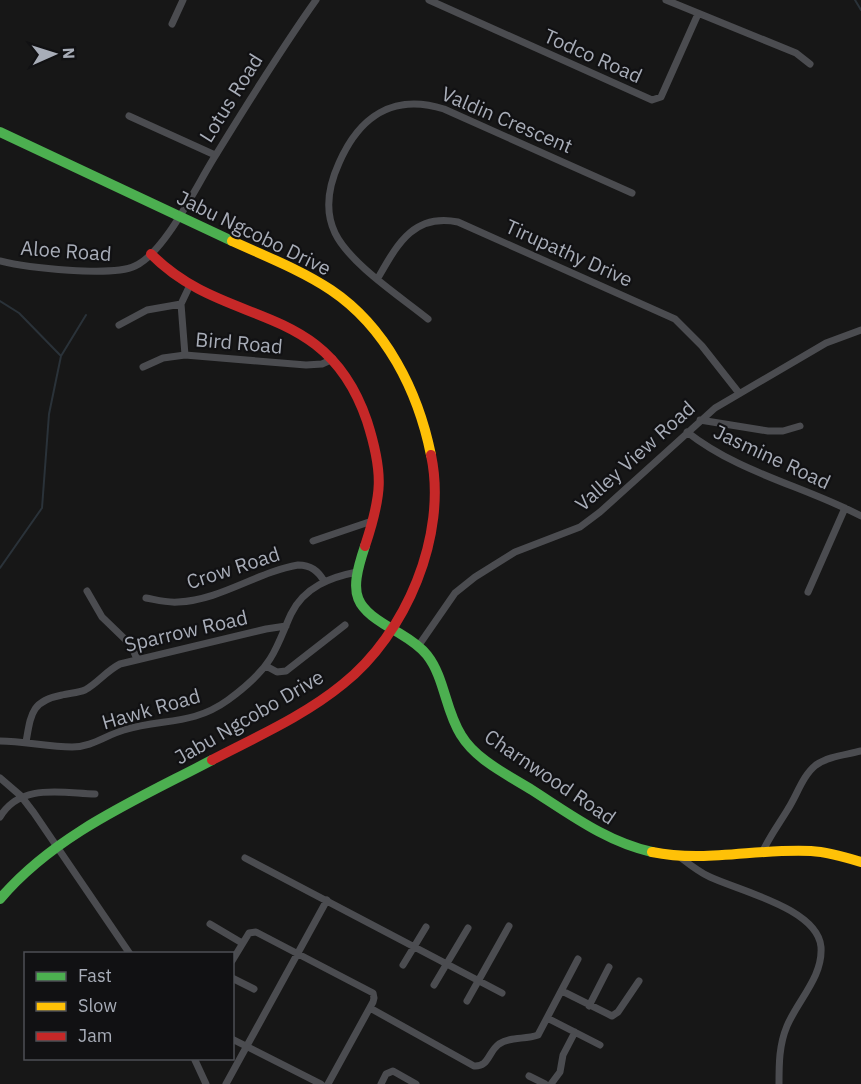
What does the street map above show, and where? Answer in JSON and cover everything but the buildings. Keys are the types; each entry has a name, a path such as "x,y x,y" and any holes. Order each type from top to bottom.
{"main road":[{"name":"Jabu Ngcobo Drive","path":"0,132 38,152 273,259 336,294 357,311 389,350 411,387 426,426 436,490 432,534 420,572 399,617 368,660 316,704 57,845 24,872 0,898"},
{"path":"151,254 173,275 190,285 282,324 309,339 333,359 346,375 361,403 380,484 357,572"},
{"name":"Charnwood Road","path":"357,572 356,592 360,603 368,612 419,645 429,656 455,723 473,748 503,771 597,832 619,843 643,850 678,855 727,856 790,851 818,852 861,862"}],"street":[{"path":"172,24 183,0"},
{"name":"Lotus Road","path":"179,217 278,54 316,0"},
{"name":"Todco Road","path":"429,0 652,100 661,98 698,14"},
{"path":"666,0 796,53 810,64"},
{"name":"Valdin Crescent","path":"428,319 351,256 331,223 328,203 336,170 353,136 371,117 393,107 421,104 444,109 632,193"},
{"path":"129,116 215,155"},
{"name":"Aloe Road","path":"0,261 25,266 112,272 134,267 151,254 179,217"},
{"name":"Tirupathy Drive","path":"378,279 393,253 411,231 429,221 458,222 675,320 702,346 739,393"},
{"path":"185,355 181,304 190,285"},
{"path":"119,325 147,310 181,304"},
{"name":"Valley View Road","path":"419,645 444,608 463,586 515,552 571,531 590,520 716,408 826,343 861,330"},
{"name":"Bird Road","path":"143,367 163,358 185,355 306,365 322,364 333,359"},
{"path":"700,420 768,431 783,431 800,426"},
{"name":"Jasmine Road","path":"687,432 715,452 773,480 861,516"},
{"name":"Jasmine Road","path":"808,592 845,508"},
{"path":"313,541 372,521"},
{"name":"Crow Road","path":"146,598 166,602 190,600 221,592 298,564 310,566 324,581"},
{"name":"Hawk Road","path":"0,741 65,747 82,746 123,730 196,717 227,701 266,666 291,614 301,600 324,581 357,572"},
{"path":"87,591 102,617 131,645 136,659"},
{"path":"266,666 277,672 286,670 345,625"},
{"name":"Sparrow Road","path":"26,742 32,712 40,702 86,689 112,668 136,659 286,626"},
{"path":"762,854 771,834 811,770 831,758 861,751"},
{"path":"0,778 21,796 129,952"},
{"path":"0,817 6,808 21,796 37,792 94,794"},
{"path":"678,855 710,877 768,900 803,918 817,934 821,951 819,966 784,1033 780,1052 779,1084"},
{"path":"245,858 502,993"},
{"path":"226,1084 327,900"},
{"path":"210,924 242,943"},
{"path":"467,1001 509,926"},
{"path":"403,965 426,927"},
{"path":"434,985 468,928"},
{"path":"234,957 249,933 256,932 373,993 374,998 370,1008 328,1084"},
{"path":"370,1008 477,1066 485,1064 494,1048 503,1042 538,1035 578,959"},
{"path":"589,1005 609,967"},
{"path":"234,979 254,989"},
{"path":"562,991 609,1016 618,1012 639,981"},
{"path":"547,1018 600,1045"},
{"path":"551,1084 559,1075 563,1055 574,1032"},
{"path":"234,1040 321,1084"},
{"path":"194,1060 206,1084"},
{"path":"381,1084 386,1074 393,1071 416,1084"},
{"path":"529,1076 545,1084"}],"waterway":[{"path":"855,0 861,10"},
{"path":"0,301 19,313 60,355"},
{"path":"0,568 42,508 49,414 61,356 86,315"}],"traffic: fast":[{"path":"0,132 232,241"},
{"path":"365,546 357,577 358,599 372,616 414,643 427,655 438,674 451,715 467,744 493,766 590,827 620,842 652,852"},
{"path":"0,899 46,855 72,837 127,804 212,760"}],"traffic: slow":[{"path":"232,241 308,276 351,305 368,322 397,362 408,384 418,407 431,455"},
{"path":"652,852 712,856 771,851 811,851 861,862"}],"traffic: jam":[{"path":"151,254 180,278 210,295 300,334 326,354 349,382 367,421 378,470 378,498 365,546"},
{"path":"212,760 328,696 366,663 386,638 403,611 417,581 427,549 433,518 435,486 431,455"}]}
